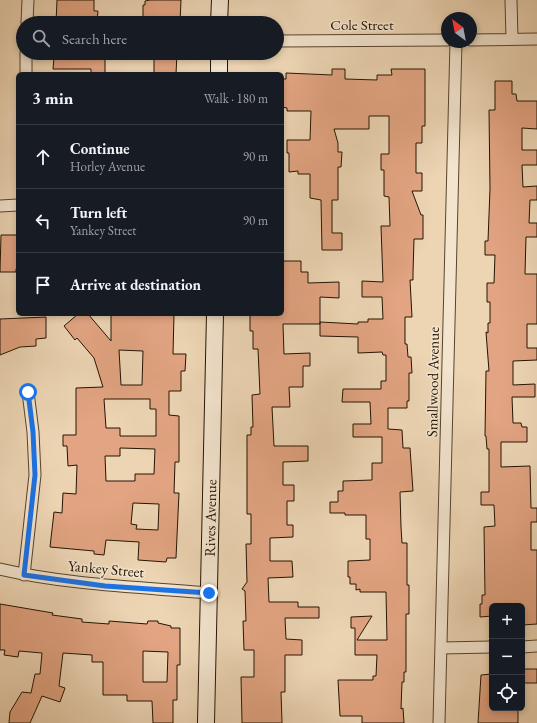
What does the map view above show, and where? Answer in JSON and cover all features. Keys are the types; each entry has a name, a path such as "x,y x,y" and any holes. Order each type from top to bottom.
{"street":[{"path":"27,16 28,0"},
{"path":"219,16 220,0"},
{"path":"511,0 512,39"},
{"path":"477,40 537,39"},
{"name":"Cole Street","path":"284,41 441,40"},
{"name":"Smallwood Avenue","path":"439,723 456,48"},
{"path":"26,60 26,72"},
{"path":"219,60 219,72"},
{"path":"0,206 16,205"},
{"name":"Rives Avenue","path":"206,723 215,316"},
{"path":"24,575 35,475 33,432 28,392"},
{"name":"Yankey Street","path":"0,569 24,575 105,586 209,593"},
{"path":"525,647 537,646"},
{"path":"441,648 489,647"}],"building":[{"path":"57,0 94,0 94,11 98,11 98,16 56,16"},
{"path":"181,0 180,16 143,16 143,5 145,5 145,1"},
{"path":"54,60 105,60 105,72 91,72 91,69 53,69"},
{"path":"154,60 177,60 176,72 154,72"},
{"path":"332,69 345,69 345,79 377,80 377,75 392,75 391,69 425,69 425,126 422,126 422,143 416,143 416,173 422,173 422,191 412,191 421,215 423,215 423,239 414,239 413,280 410,280 412,317 405,317 405,344 407,344 408,357 411,357 412,373 409,373 409,401 407,401 407,408 388,408 388,429 402,430 403,448 410,448 413,491 400,492 402,543 407,543 407,585 409,585 409,614 406,614 406,672 404,672 404,682 402,682 401,709 403,708 404,723 362,723 362,716 340,716 338,680 373,680 373,676 376,676 377,655 355,655 355,628 351,628 351,617 372,616 357,640 387,640 386,592 360,592 360,589 356,590 356,584 350,584 350,577 348,577 348,561 370,560 370,539 366,539 366,515 330,513 330,502 338,502 338,491 343,491 343,481 372,480 372,463 382,463 382,437 353,437 353,424 371,424 370,402 342,402 343,389 381,389 381,381 386,381 386,355 383,355 382,352 358,353 358,337 320,336 320,322 358,324 358,322 368,322 368,319 383,319 382,297 362,297 362,281 383,282 381,226 390,226 389,197 384,196 384,170 381,170 381,154 389,154 389,116 369,116 369,129 334,129 338,143 338,152 342,152 341,167 338,167 338,200 332,200 332,233 342,233 342,250 322,250 321,200 310,198 310,174 298,174 298,171 289,172 289,153 287,153 287,140 310,140 311,111 287,111 287,108 284,107 284,79 286,79 286,73 332,75"},
{"path":"495,81 512,81 512,94 516,94 517,101 537,101 537,129 522,128 522,150 537,150 537,165 522,165 523,187 537,186 537,200 530,200 529,223 537,223 537,237 526,237 525,274 537,274 537,324 527,324 527,348 537,348 537,360 513,361 513,385 535,384 535,397 512,397 513,423 521,423 522,427 527,427 527,442 501,442 501,467 530,466 531,508 537,508 537,522 531,522 531,550 537,550 537,624 525,625 525,603 489,603 489,616 480,617 482,595 485,595 484,527 495,526 494,505 481,505 481,492 489,492 489,449 487,449 485,436 486,371 489,371 486,332 488,333 488,323 490,323 490,302 487,302 487,283 494,283 495,255 485,255 485,241 488,241 490,189 489,110 495,110"},
{"path":"1,235 16,235 16,272 0,272"},
{"path":"284,261 301,261 301,272 308,272 308,283 339,282 339,298 320,297 320,324 283,324 284,354 310,353 310,366 303,366 303,387 289,387 290,407 272,407 274,446 308,446 308,461 283,462 283,485 294,485 294,501 287,501 287,525 293,525 293,537 270,538 270,561 292,561 293,577 268,578 269,602 298,602 298,607 319,607 319,618 285,618 286,639 302,640 302,655 285,655 285,692 281,692 282,723 242,723 241,677 254,677 254,650 244,650 243,621 246,621 245,591 242,589 247,582 246,544 251,544 251,514 247,514 247,435 251,435 251,427 253,427 252,395 260,394 258,349 253,349 253,331 250,331 250,316 284,316"},
{"path":"76,316 90,316 111,341 111,316 174,316 173,354 186,354 185,371 181,371 181,391 169,391 169,415 179,416 179,462 175,462 174,493 179,493 176,558 167,558 166,562 138,560 139,542 106,540 104,555 94,554 94,551 50,547 54,512 62,513 63,493 76,494 77,465 68,466 67,446 63,446 63,435 76,435 76,388 103,387 94,358 77,338 75,340 64,326","holes":["119,350 143,351 142,385 121,385","104,399 150,399 150,409 156,409 156,436 120,436 120,428 106,428","120,448 155,449 154,474 135,474 135,481 106,481 105,456 120,456","133,503 159,504 158,530 136,529 137,525 131,524"]},
{"path":"46,317 46,338 36,339 36,346 20,347 0,355 0,319"},
{"path":"0,604 53,613 52,615 82,619 82,622 109,624 109,621 147,624 148,621 158,621 158,623 171,626 171,628 180,628 180,665 177,665 177,700 173,700 173,723 153,723 152,701 127,701 127,695 103,695 103,662 92,662 92,655 63,653 59,686 65,688 60,702 42,696 30,723 9,723 10,712 22,692 31,693 35,674 40,674 42,653 19,651 18,657 4,655 5,650 0,650","holes":["143,651 168,652 167,682 143,682"]},
{"path":"525,669 537,669 537,683 525,683"},
{"path":"489,674 489,711 518,711 518,723 478,723 481,675"}],"route":[{"path":"28,392 33,432 35,475 24,575 105,586 209,593"}]}
